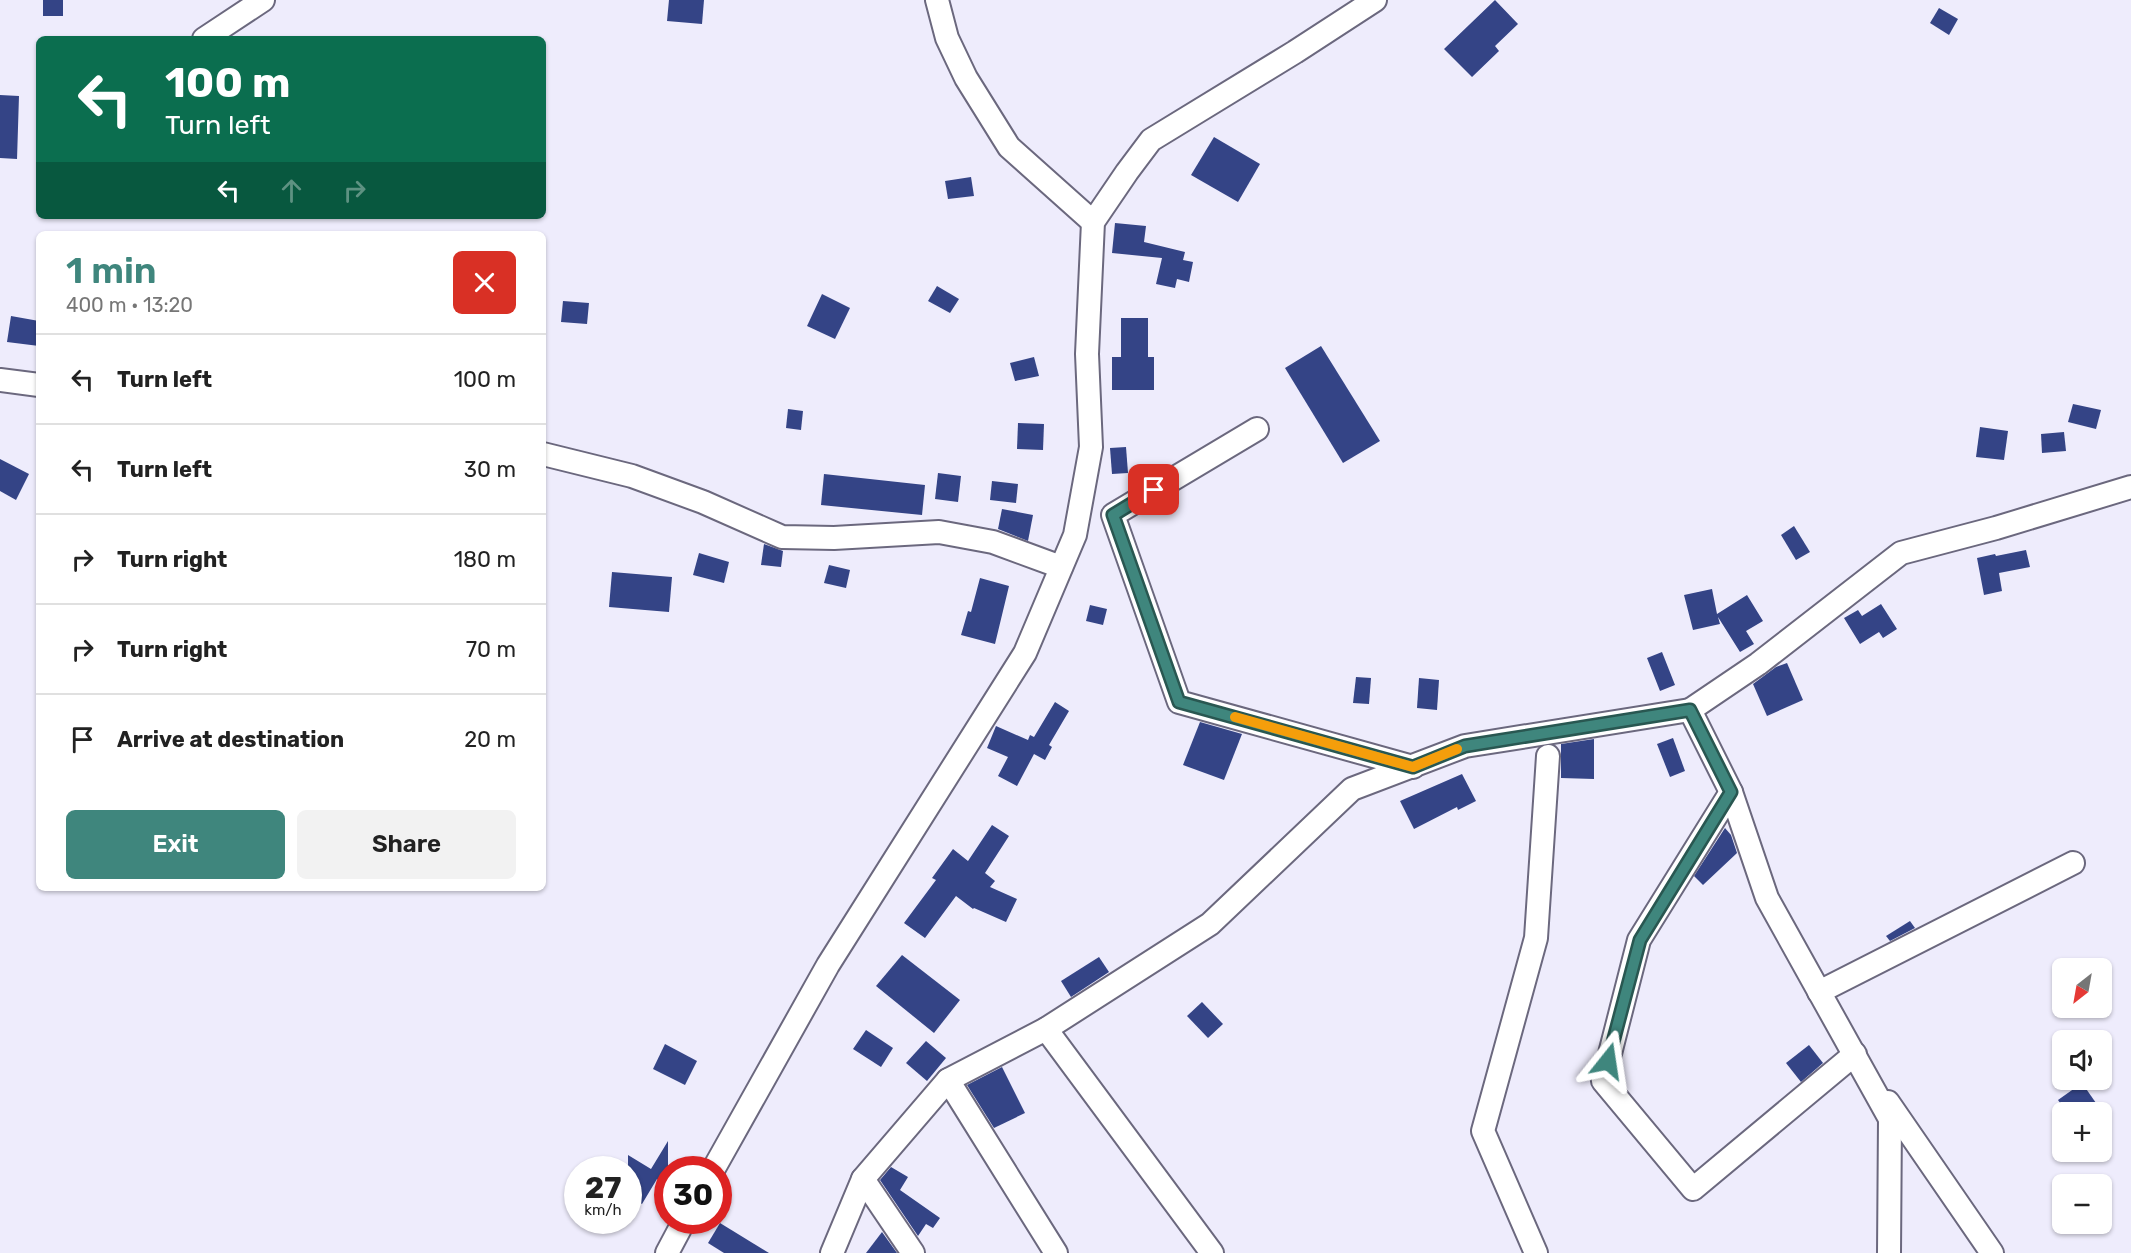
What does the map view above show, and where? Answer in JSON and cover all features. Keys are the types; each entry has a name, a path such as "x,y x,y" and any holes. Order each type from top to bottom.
{"street":[{"path":"209,36 263,0"},
{"path":"938,0 947,38 966,78 1009,147 1093,222"},
{"path":"721,1156 828,965 1025,653 1075,535 1091,447 1087,354 1093,222 1151,140 1375,0"},
{"path":"0,380 36,385"},
{"path":"1257,429 1113,515 1179,702 1413,767"},
{"path":"546,455 632,476 703,502 782,537 834,538 939,532 993,542 1061,567"},
{"path":"832,1253 863,1179 948,1080 1046,1029 1210,924 1352,789 1465,746 1690,710 1758,664 1901,553 1996,528 2131,487"},
{"path":"1690,710 1731,792 1767,898 1890,1119 1889,1253"},
{"path":"1536,1253 1483,1131 1536,938 1548,756"},
{"path":"1731,792 1640,940 1603,1081 1693,1189 1855,1054"},
{"path":"1820,992 2073,863"},
{"path":"1046,1029 1212,1253"},
{"path":"1855,1054 1992,1253"},
{"path":"948,1080 1056,1253"},
{"path":"863,1179 913,1253"},
{"path":"667,1253 677,1234"}],"building":[{"path":"43,0 63,0 63,16 43,16"},
{"path":"669,0 704,0 702,24 667,21"},
{"path":"1495,0 1518,24 1495,46 1499,51 1472,77 1444,49"},
{"path":"1939,8 1958,19 1949,35 1930,23"},
{"path":"0,95 19,96 17,159 0,158"},
{"path":"1214,137 1260,164 1238,202 1191,175"},
{"path":"971,177 974,196 948,199 945,181"},
{"path":"1115,223 1146,226 1144,242 1185,252 1183,260 1193,262 1189,282 1177,279 1175,288 1156,284 1162,258 1112,253"},
{"path":"937,286 959,299 950,313 928,301"},
{"path":"822,294 850,308 835,339 807,326"},
{"path":"563,301 589,303 587,324 561,322"},
{"path":"11,316 36,320 36,346 7,342"},
{"path":"1121,318 1148,318 1148,357 1154,357 1154,390 1112,390 1112,357 1121,357"},
{"path":"1321,346 1380,441 1343,463 1285,368"},
{"path":"1034,357 1039,376 1015,381 1010,363"},
{"path":"2073,404 2101,410 2096,429 2068,422"},
{"path":"788,409 803,411 801,430 786,428"},
{"path":"1018,423 1044,424 1043,450 1017,449"},
{"path":"1980,427 2008,431 2004,460 1976,457"},
{"path":"2064,432 2066,451 2042,453 2041,434"},
{"path":"1126,447 1128,473 1112,474 1110,448"},
{"path":"0,459 29,474 16,500 0,491"},
{"path":"938,473 961,476 958,502 935,499"},
{"path":"824,474 925,485 922,515 821,505"},
{"path":"992,481 1018,484 1016,503 990,500"},
{"path":"1002,509 1033,515 1028,541 998,529"},
{"path":"1794,526 1810,552 1796,560 1781,535"},
{"path":"764,544 783,551 781,567 761,565"},
{"path":"2026,550 2030,567 1999,573 2002,591 1984,595 1977,558"},
{"path":"699,553 729,562 724,583 693,575"},
{"path":"829,565 850,570 846,588 824,583"},
{"path":"612,572 672,577 669,612 609,607"},
{"path":"980,578 1009,586 995,644 961,635 968,611 971,612"},
{"path":"1712,589 1717,614 1747,595 1763,621 1746,631 1754,644 1740,652 1718,617 1720,624 1693,630 1684,595"},
{"path":"1881,604 1897,629 1883,638 1879,632 1860,644 1844,618 1858,610 1862,616"},
{"path":"1090,605 1107,609 1103,625 1086,621"},
{"path":"1662,652 1675,685 1660,691 1647,658"},
{"path":"1787,663 1803,700 1767,716 1753,684 1776,667"},
{"path":"1356,677 1371,678 1369,704 1353,703"},
{"path":"1419,678 1439,680 1437,710 1417,708"},
{"path":"1055,702 1069,711 1049,745 1052,747 1045,760 1034,754 1017,786 998,776 1008,757 987,748 996,726 1028,740 1030,735 1034,737"},
{"path":"1200,722 1242,734 1224,780 1183,765"},
{"path":"1673,738 1685,771 1670,777 1657,744"},
{"path":"1594,739 1594,779 1561,778 1561,744"},
{"path":"1462,774 1476,801 1458,810 1457,807 1414,829 1400,801"},
{"path":"992,825 1009,836 985,873 995,881 990,887 1017,899 1006,922 973,909 956,896 925,938 904,923 936,880 932,878 953,849 968,861"},
{"path":"1725,828 1731,835 1737,853 1703,885 1694,876"},
{"path":"1910,921 1915,928 1890,941 1886,936"},
{"path":"902,955 960,1000 934,1033 876,986"},
{"path":"1099,957 1109,972 1071,997 1061,981"},
{"path":"1202,1002 1223,1024 1208,1038 1187,1016"},
{"path":"866,1030 893,1048 881,1067 853,1049"},
{"path":"926,1041 946,1058 927,1081 906,1063"},
{"path":"665,1044 697,1061 685,1085 653,1069"},
{"path":"1809,1045 1823,1063 1801,1082 1786,1063"},
{"path":"1002,1067 1025,1113 994,1128 967,1085"},
{"path":"2072,1090 2087,1090 2095,1102 2059,1102 2058,1100"},
{"path":"668,1141 668,1156 659,1156"},
{"path":"642,1164 651,1169 654,1164 654,1184 642,1204"},
{"path":"891,1167 908,1177 900,1190 940,1218 933,1228 926,1224 918,1236 880,1180"},
{"path":"732,1230 769,1253 724,1253 708,1243 713,1234 732,1234"},
{"path":"882,1232 897,1253 866,1253"}],"slow traffic":[{"path":"1235,717 1413,767 1457,749"}],"route":[{"path":"1154,490 1113,515 1179,702 1413,767 1465,746 1690,710 1731,792 1640,940 1608,1061"}]}
